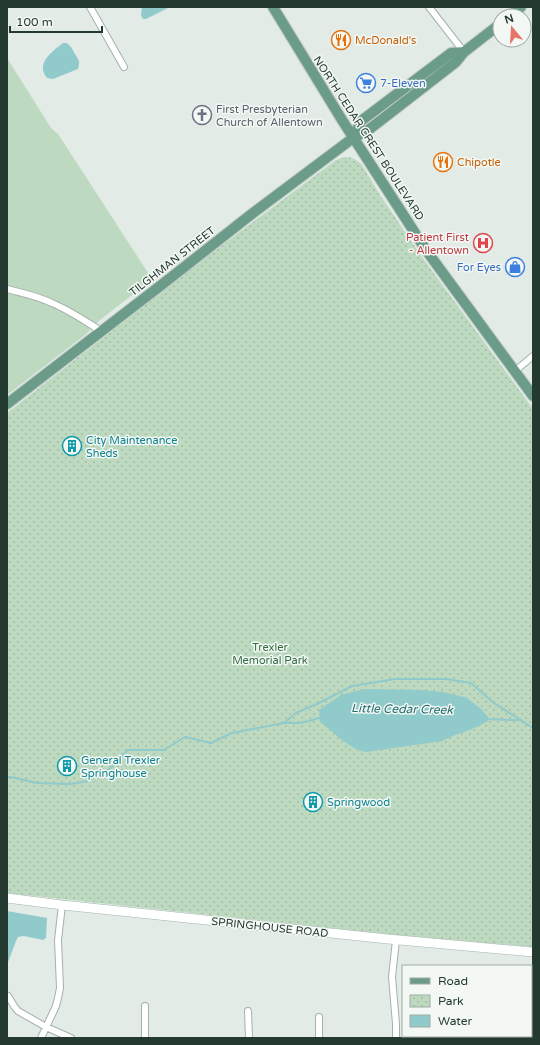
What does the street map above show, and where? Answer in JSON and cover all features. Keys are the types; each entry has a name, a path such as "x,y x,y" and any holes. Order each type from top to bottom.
{"main road":[{"name":"NORTH CEDAR CREST BOULEVARD","path":"273,7 353,138 426,250 533,396"},
{"name":"TILGHMAN STREET","path":"7,404 253,213 353,138 366,132 456,62 464,52 492,30"}],"street":[{"path":"90,7 124,67"},
{"path":"429,7 464,52"},
{"path":"7,288 33,295 53,303 101,331"},
{"path":"515,371 533,356"},
{"name":"SPRINGHOUSE ROAD","path":"7,898 396,940 533,952"},
{"path":"41,1038 56,1006 59,993 58,940 62,905"},
{"path":"396,940 392,978 396,1038"},
{"path":"8,996 18,1011 46,1027 70,1038"},
{"path":"145,1006 146,1038"},
{"path":"248,1011 249,1038"},
{"path":"319,1017 319,1038"}],"green space":[{"path":"7,58 51,128 58,134 154,282 141,288 100,320 85,335 7,395"},
{"name":"Trexler Memorial Park","path":"345,157 355,159 362,165 380,195 422,257 533,409 533,947 386,934 7,893 7,413 201,261 336,160"},
{"path":"532,1035 533,1038 434,1038 532,1037"}],"water":[{"path":"142,7 170,7 146,19 143,19 141,15"},
{"path":"63,43 67,43 71,47 79,61 78,69 53,79 47,78 43,67 46,58"},
{"path":"364,689 444,692 467,698 481,709 488,717 488,721 442,741 366,752 348,744 320,722 319,710 341,695"},
{"path":"7,911 47,918 46,938 43,940 24,936 18,937 7,965"}],"waterway":[{"name":"Little Cedar Creek","path":"7,777 37,783 70,784 88,781 111,768 128,750 164,750 185,737 211,743 232,733 284,723 296,713 352,686 395,679 446,679 471,683 494,703 533,728"},
{"name":"Little Cedar Creek","path":"285,723 299,723 322,717"},
{"name":"Little Cedar Creek","path":"486,719 520,720"}],"place":[{"name":"McDonald's","path":"341,40"},
{"name":"7-Eleven","path":"366,83"},
{"name":"First Presbyterian Church of Allentown","path":"202,115"},
{"name":"Chipotle","path":"443,162"},
{"name":"Patient First - Allentown","path":"483,243"},
{"name":"For Eyes","path":"515,267"},
{"name":"City Maintenance Sheds","path":"72,446"},
{"name":"General Trexler Springhouse","path":"67,766"},
{"name":"Springwood","path":"313,802"}]}
